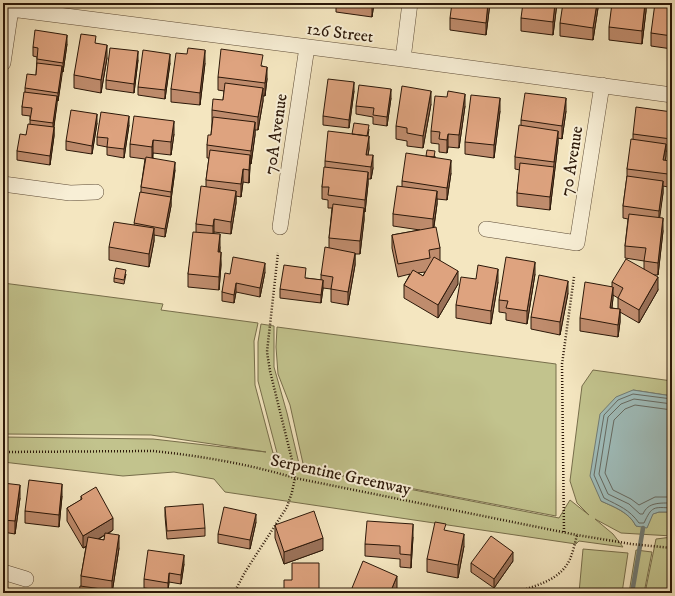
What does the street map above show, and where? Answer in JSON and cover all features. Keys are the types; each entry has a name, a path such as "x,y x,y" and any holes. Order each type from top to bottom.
{"street":[{"path":"403,59 410,3"},
{"path":"3,63 7,8"},
{"name":"126 Street","path":"7,8 672,95"},
{"name":"70A Avenue","path":"280,227 307,47"},
{"name":"70 Avenue","path":"486,229 577,243 602,85"},
{"path":"3,184 70,193 96,192"},
{"path":"3,572 26,580"}],"path":[{"path":"234,593 245,572 287,507 295,478 267,352 278,253"},
{"path":"564,532 562,364 574,277"},
{"name":"Serpentine Greenway","path":"3,452 153,451 233,462 295,478 577,535 631,544 672,548"},
{"path":"515,593 556,577 564,570 570,558 577,535"}],"green space":[{"path":"3,283 163,304 161,310 258,323 254,341 255,385 273,453 277,453 258,381 258,342 261,324 274,326 274,367 300,468 559,518 570,500 589,515 577,503 570,481 582,386 593,370 672,381 672,396 633,390 601,501 625,514 636,526 647,527 652,514 659,512 672,512 672,536 621,533 595,519 613,534 623,547 579,541 576,544 225,492 214,479 174,472 123,476 3,462 3,437 153,439 266,452 151,435 3,434"},
{"path":"277,327 556,364 556,516 304,468 290,405 278,374 276,347"},
{"path":"672,537 672,593 645,593 656,539"},
{"path":"583,549 628,553 622,593 579,593"},
{"path":"636,550 652,552 644,593 629,593"}],"water":[{"path":"633,390 672,396 672,512 659,512 653,514 647,528 636,526 625,514 601,501 590,476 600,414 616,397"}],"building":[{"path":"452,3 488,3 486,23 450,18"},
{"path":"523,3 555,3 553,22 521,18"},
{"path":"563,3 597,3 593,28 560,23"},
{"path":"612,3 645,3 642,31 609,27"},
{"path":"655,3 672,3 672,36 651,33"},
{"path":"35,30 67,35 63,63 37,59 38,48 33,47"},
{"path":"81,34 96,36 95,43 107,45 101,80 74,75"},
{"path":"110,48 138,51 134,84 106,80"},
{"path":"188,48 205,50 200,93 171,89 176,53 187,54"},
{"path":"221,49 263,55 261,66 267,67 265,83 218,77"},
{"path":"143,50 170,54 165,90 138,87"},
{"path":"37,63 62,66 58,93 25,88 27,74 36,75"},
{"path":"328,79 354,82 349,120 323,116"},
{"path":"225,83 263,88 258,117 212,110 213,99 223,100"},
{"path":"359,85 391,89 387,117 373,115 374,108 356,106"},
{"path":"402,86 431,91 423,136 407,133 407,128 396,126"},
{"path":"448,91 465,94 459,135 448,134 447,140 439,139 440,132 431,131 435,96 447,97"},
{"path":"24,92 57,96 53,123 30,120 32,108 22,107"},
{"path":"525,93 566,98 562,126 521,120"},
{"path":"471,95 500,98 494,145 465,142"},
{"path":"636,107 672,112 671,139 633,134"},
{"path":"71,110 97,114 92,146 66,141"},
{"path":"101,112 129,116 124,149 107,147 108,138 97,137"},
{"path":"134,116 174,121 171,142 153,140 152,147 130,144"},
{"path":"213,117 255,122 251,151 207,145 208,135 211,135"},
{"path":"354,123 369,125 367,136 352,134"},
{"path":"28,124 54,127 50,156 17,151 20,134 26,135"},
{"path":"519,125 558,131 554,162 515,157"},
{"path":"328,131 369,136 366,155 373,155 371,167 325,161"},
{"path":"631,139 666,144 663,160 670,161 668,174 627,169"},
{"path":"210,150 250,155 249,170 243,169 241,184 206,180"},
{"path":"427,150 435,151 434,157 426,156"},
{"path":"406,153 451,160 447,188 402,181"},
{"path":"146,157 175,162 171,192 141,187"},
{"path":"520,163 554,167 550,197 517,193"},
{"path":"324,167 368,172 365,200 328,195 329,187 322,187"},
{"path":"627,176 663,181 659,211 623,206"},
{"path":"201,186 236,191 231,222 214,219 213,226 196,224"},
{"path":"397,186 437,191 433,219 393,214"},
{"path":"140,192 171,197 165,229 134,223"},
{"path":"333,204 364,208 360,241 329,238"},
{"path":"629,214 663,218 658,263 644,261 646,248 625,246"},
{"path":"114,222 154,228 149,254 109,247"},
{"path":"436,227 440,248 429,250 430,258 398,264 392,235"},
{"path":"193,232 220,234 218,252 221,252 219,277 188,274"},
{"path":"325,247 355,253 348,292 331,289 333,277 321,275"},
{"path":"233,257 265,263 260,288 236,283 234,295 222,292 225,273 230,274"},
{"path":"434,257 458,271 438,305 404,285 413,270 423,276"},
{"path":"506,257 535,262 527,311 506,308 508,301 499,300"},
{"path":"626,259 658,277 639,310 618,298 623,288 612,282"},
{"path":"284,265 306,268 305,278 323,280 321,295 280,289"},
{"path":"478,265 498,269 491,311 456,305 461,277 476,279"},
{"path":"116,268 126,270 124,280 114,278"},
{"path":"539,275 568,281 560,322 531,317"},
{"path":"585,282 613,287 610,308 620,309 618,325 580,318"},
{"path":"29,480 62,484 59,515 25,511"},
{"path":"3,483 20,485 15,521 3,520"},
{"path":"96,487 113,518 83,536 67,508 82,499 81,496"},
{"path":"203,504 205,528 167,531 165,507"},
{"path":"224,507 256,514 250,540 218,534"},
{"path":"314,511 323,538 284,552 275,525"},
{"path":"367,521 413,524 411,555 400,554 400,546 365,544"},
{"path":"435,522 446,524 444,530 464,534 458,565 427,559"},
{"path":"105,533 119,535 112,581 81,576 88,537 104,540"},
{"path":"491,536 513,552 494,579 471,563"},
{"path":"148,550 184,555 181,575 169,573 168,583 144,579"},
{"path":"363,561 397,576 390,593 363,593 352,588"},
{"path":"292,563 319,563 319,593 284,593 284,580 292,580"},
{"path":"80,586 109,590 109,593 79,593"},
{"path":"149,589 175,593 148,593"},
{"path":"578,589 596,592 596,593 578,593"},
{"path":"493,590 533,592 533,593 493,593"}],"waterway":[{"path":"632,593 643,528"}]}
